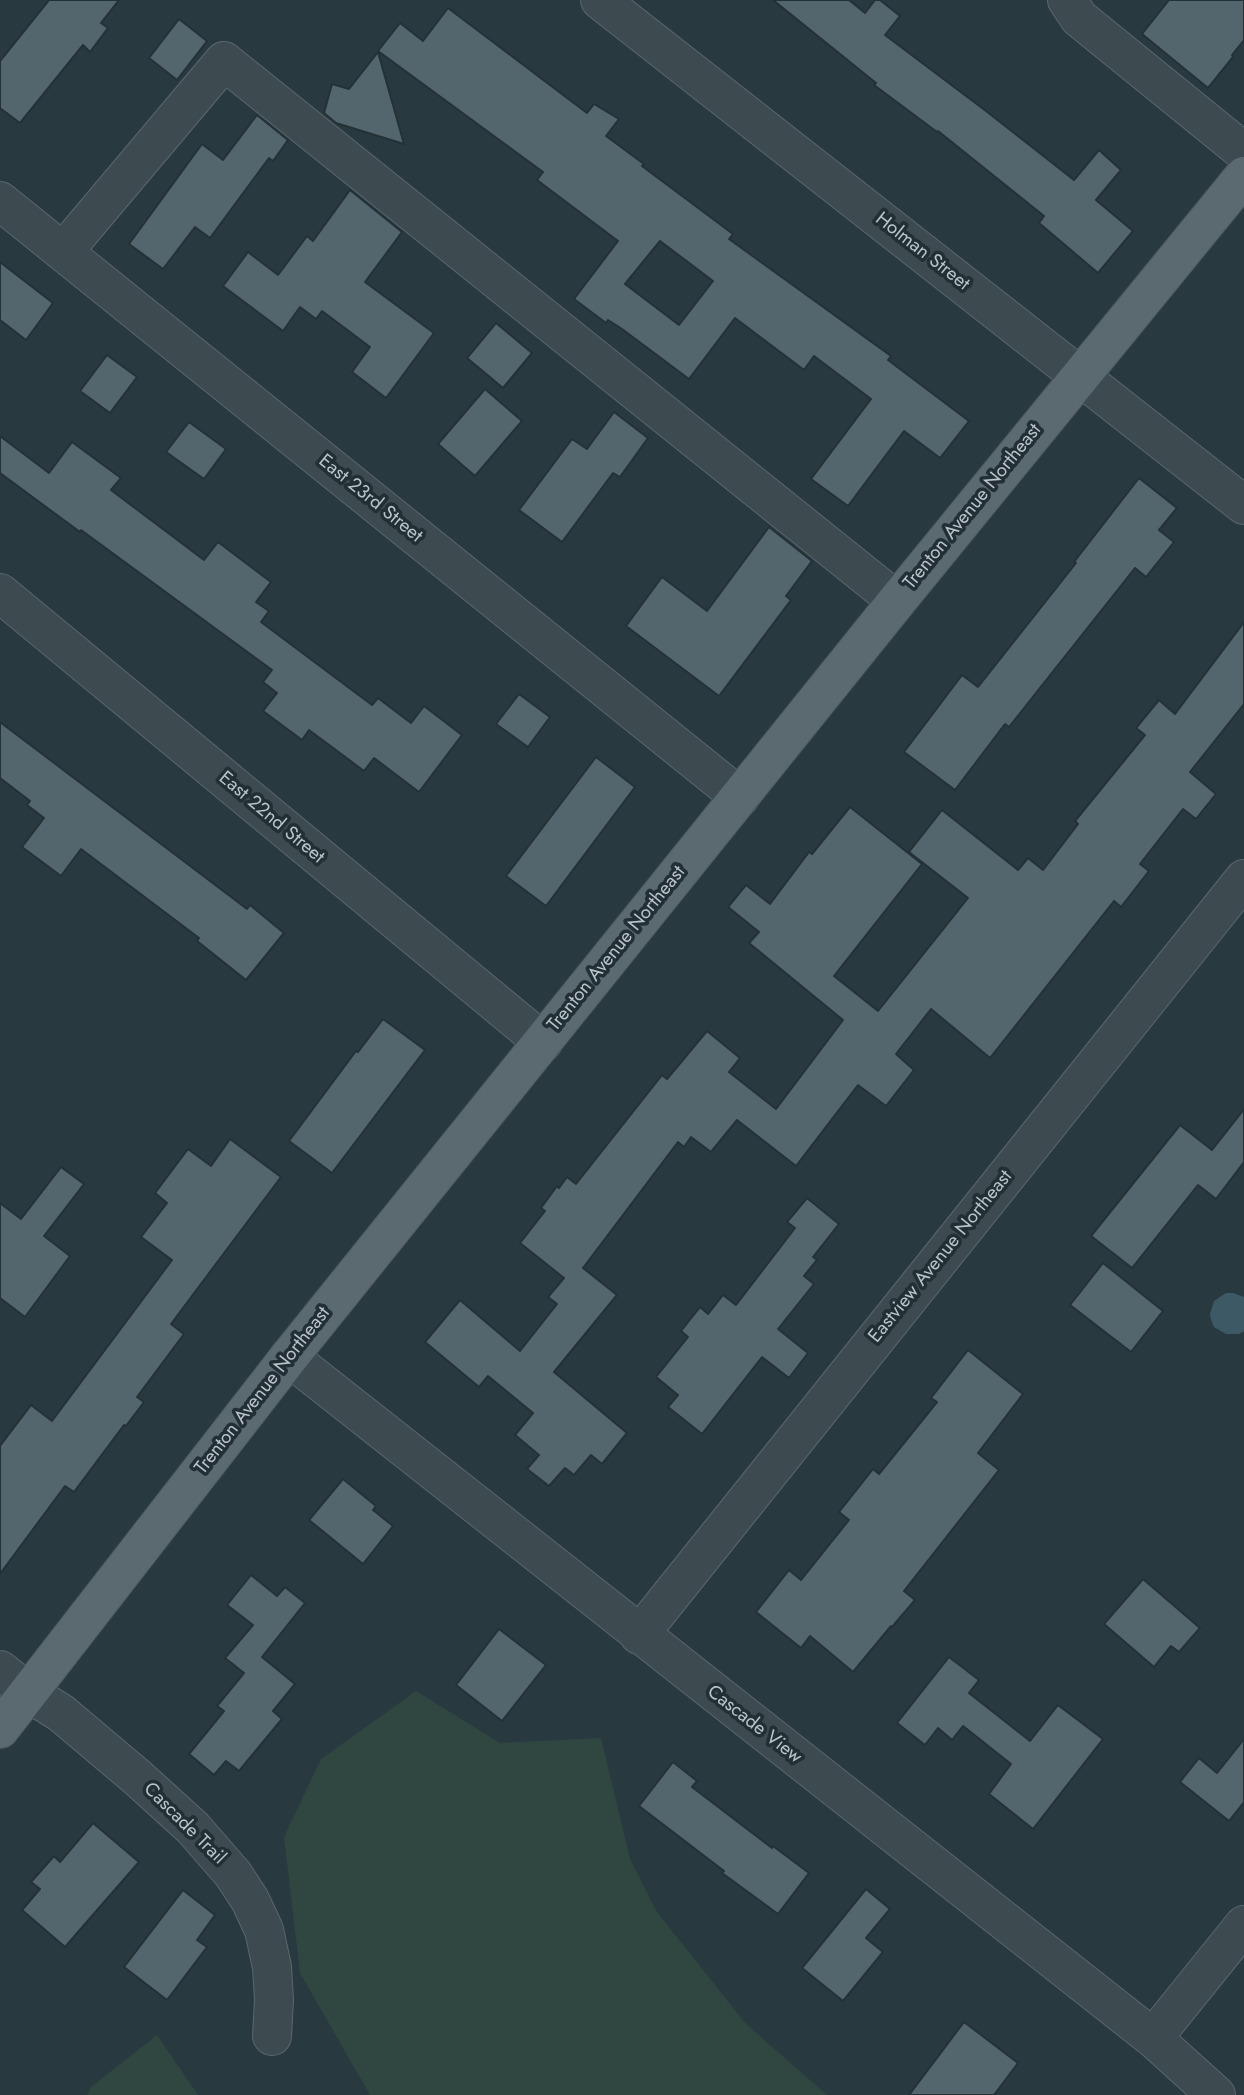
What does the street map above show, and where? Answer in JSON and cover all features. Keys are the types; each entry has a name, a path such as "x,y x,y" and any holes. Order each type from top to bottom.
{"main road":[{"name":"Trenton Avenue Northeast","path":"0,1729 14,1681 289,1357 897,601 1244,176"}],"street":[{"name":"Holman Street","path":"600,0 1244,505"},
{"path":"1067,0 1079,18 1244,152"},
{"path":"63,251 224,61 897,601"},
{"name":"East 23rd Street","path":"0,201 740,797"},
{"name":"East 22nd Street","path":"0,593 542,1042"},
{"name":"Eastview Avenue Northeast","path":"639,1635 1244,879"},
{"name":"Cascade View","path":"289,1357 1153,2038 1216,2095"},
{"name":"Cascade Trail","path":"14,1681 61,1713 138,1778 193,1828 233,1874 250,1900 264,1930 272,1967 272,2036"},
{"path":"1153,2038 1244,1925"}],"green space":[{"path":"416,1691 500,1743 601,1738 630,1859 656,1911 746,2024 827,2095 370,2095 300,1973 284,1837 321,1759"},
{"path":"157,2035 198,2095 87,2095 91,2087"}],"water":[{"path":"1226,1293 1244,1297 1244,1331 1239,1334 1226,1334 1214,1327 1211,1320 1214,1301"}],"building":[{"path":"49,0 119,0 101,23 108,28 90,52 83,45 20,123 0,108 0,61"},
{"path":"773,0 849,0 865,13 875,0 880,0 900,16 885,35 1074,180 1099,150 1121,170 1096,200 1133,231 1098,273 1039,223 1044,216 938,131 874,85 876,83"},
{"path":"1169,0 1244,0 1244,40 1208,88 1142,34"},
{"path":"448,8 587,113 594,104 619,119 606,136 733,234 729,239 891,356 888,360 969,421 940,458 904,431 848,506 811,479 871,399 814,356 804,370 735,318 689,379 622,329 608,320 606,323 574,299 618,241 537,180 543,172 378,51 400,23 423,41","holes":["660,241 713,281 679,325 625,284"]},
{"path":"179,19 207,41 177,80 149,58"},
{"path":"378,52 404,144 336,123 324,113 332,84 349,89"},
{"path":"257,115 288,140 273,161 269,158 210,238 195,227 163,269 129,244 202,144 223,160"},
{"path":"350,190 402,232 365,282 434,333 386,398 352,372 370,347 322,311 316,319 300,307 283,331 223,286 248,252 278,275 307,236 313,241"},
{"path":"0,262 53,303 26,340 0,320"},
{"path":"496,323 532,353 503,388 467,358"},
{"path":"107,355 137,377 110,413 80,391"},
{"path":"485,389 522,421 475,476 438,444"},
{"path":"614,412 648,438 620,477 613,473 562,542 519,510 572,439 587,449"},
{"path":"189,422 226,449 204,479 166,452"},
{"path":"0,436 49,473 72,442 121,478 111,490 204,560 218,542 271,582 256,602 269,611 261,622 372,705 378,698 411,723 424,706 462,735 419,792 374,758 364,771 309,730 302,740 263,711 277,693 263,682 272,670 0,473"},
{"path":"1139,478 1177,508 1159,530 1174,542 1146,577 1135,568 1009,727 1005,724 955,790 904,752 962,675 978,687"},
{"path":"769,527 812,561 786,596 791,600 719,696 626,626 662,577 707,611"},
{"path":"1244,622 1244,704 1190,772 1216,794 1196,819 1183,809 1140,864 1149,871 1121,907 1114,901 990,1058 931,1009 896,1054 914,1070 886,1106 858,1085 796,1166 737,1120 711,1152 691,1137 684,1147 678,1142 583,1268 617,1295 554,1372 627,1433 602,1464 591,1455 574,1475 565,1468 549,1486 527,1469 539,1455 515,1435 533,1413 488,1376 479,1387 425,1342 460,1300 520,1351 557,1304 548,1297 564,1278 520,1243 545,1211 541,1208 557,1186 559,1188 567,1177 576,1184 662,1075 667,1079 707,1031 740,1058 729,1072 776,1109 843,1020 749,943 759,932 728,907 746,885 770,904 809,852 812,854 850,807 922,864 834,976 878,1011 968,898 909,852 942,810 1018,870 1028,858 1043,870 1078,824 1075,821 1145,735 1136,728 1159,700 1175,714"},
{"path":"519,694 550,717 528,747 496,724"},
{"path":"0,722 247,909 250,905 284,933 246,980 197,941 199,938 81,849 61,876 22,847 44,818 27,805 30,801 0,778"},
{"path":"596,757 635,787 546,906 506,876"},
{"path":"383,1019 425,1050 332,1173 289,1141"},
{"path":"1244,1109 1244,1162 1216,1199 1198,1185 1132,1268 1091,1236 1180,1125 1212,1150"},
{"path":"230,1139 281,1177 171,1324 184,1334 137,1397 144,1402 74,1492 65,1486 0,1574 0,1446 31,1405 52,1421 172,1260 141,1237 167,1203 155,1193 188,1149 211,1166"},
{"path":"61,1167 84,1184 44,1236 70,1256 25,1317 0,1298 0,1203 21,1219"},
{"path":"807,1198 839,1224 813,1257 817,1260 804,1276 814,1284 778,1329 808,1353 789,1378 762,1357 702,1434 668,1407 678,1395 656,1377 688,1337 681,1331 700,1307 708,1314 723,1295 736,1305 795,1228 787,1222"},
{"path":"1103,1263 1163,1311 1131,1352 1070,1305"},
{"path":"968,1350 1023,1394 978,1453 999,1470 904,1591 915,1600 853,1672 810,1636 801,1648 756,1612 789,1570 801,1580 849,1520 839,1512 873,1469 879,1474 937,1402 931,1398"},
{"path":"343,1479 376,1506 373,1510 393,1526 363,1564 309,1520"},
{"path":"251,1575 277,1596 285,1587 305,1603 262,1657 295,1684 273,1711 282,1719 239,1771 226,1761 214,1775 189,1754 224,1711 217,1706 244,1673 225,1658 253,1625 227,1605"},
{"path":"1143,1579 1200,1628 1179,1652 1171,1646 1154,1667 1104,1624"},
{"path":"499,1629 546,1665 502,1721 456,1685"},
{"path":"949,1657 979,1680 969,1693 1030,1741 1058,1705 1103,1739 1033,1829 989,1794 1011,1764 963,1726 952,1740 938,1728 925,1745 897,1723"},
{"path":"1244,1739 1244,1802 1229,1821 1180,1782 1199,1758 1217,1773"},
{"path":"673,1762 697,1781 692,1787 809,1873 778,1914 639,1806"},
{"path":"93,1823 139,1862 65,1947 22,1910 40,1889 31,1882 54,1856 60,1862"},
{"path":"866,1889 890,1909 866,1938 883,1952 843,2001 802,1968"},
{"path":"183,1890 215,1915 197,1940 207,1947 167,2000 124,1967"},
{"path":"964,2022 1018,2063 994,2095 909,2095"}]}
